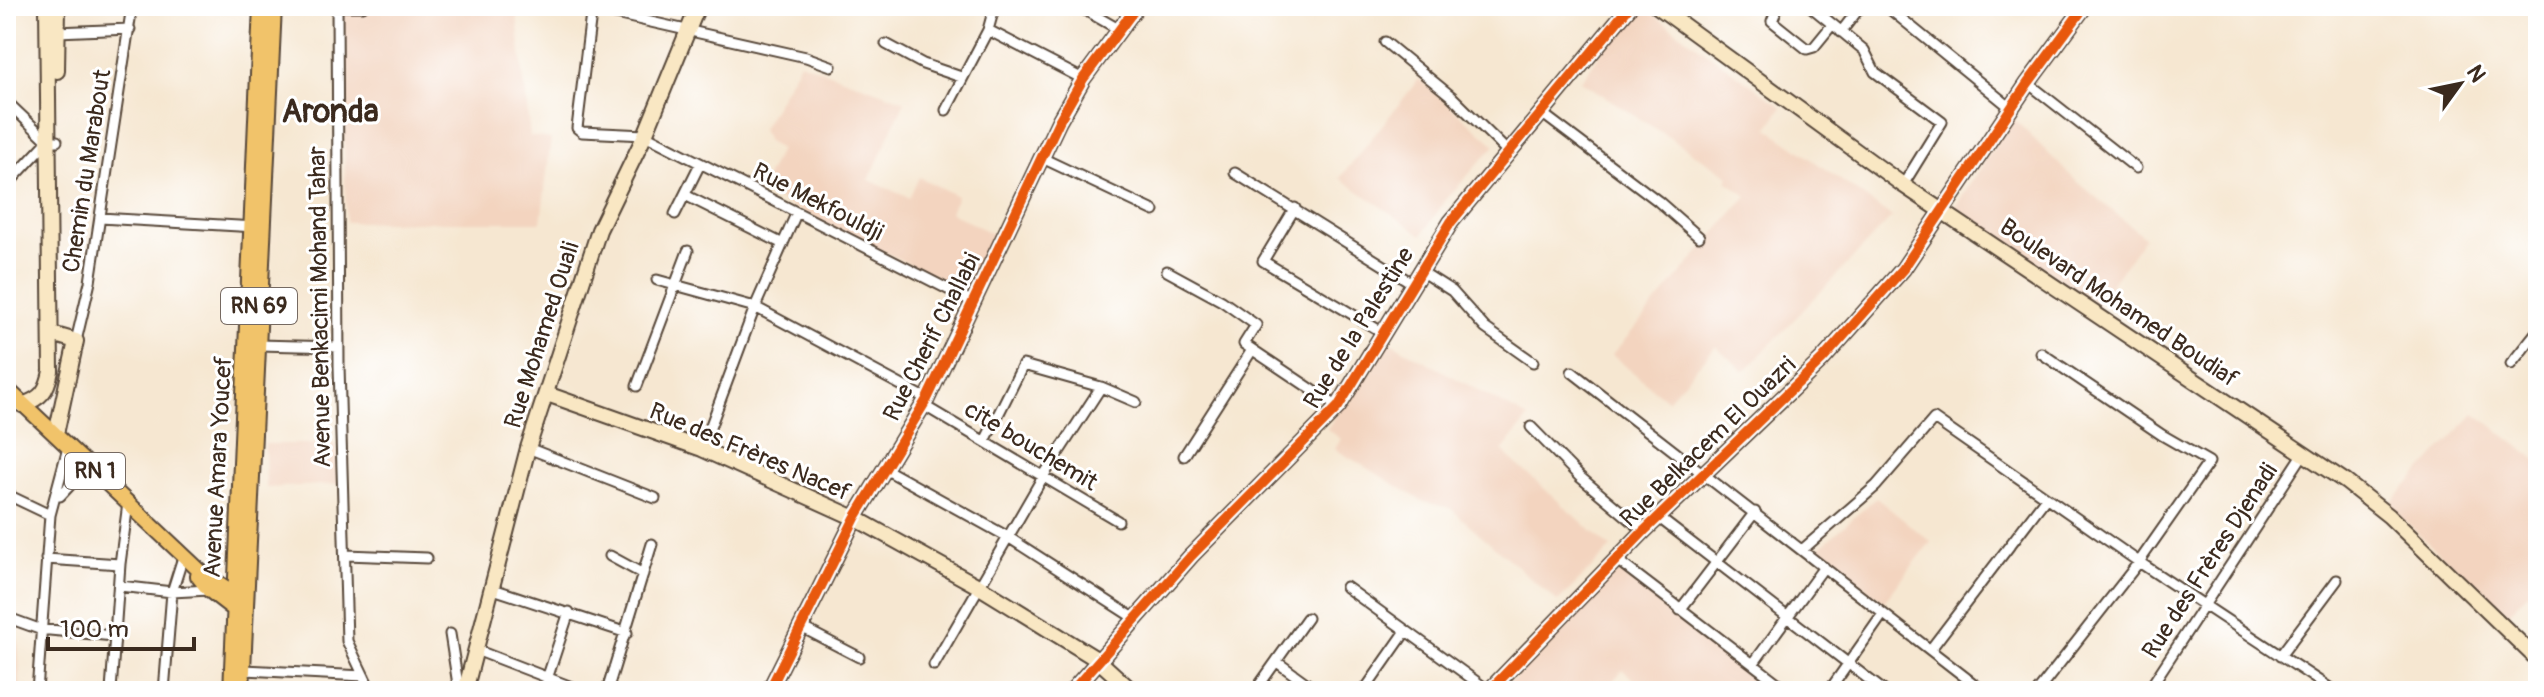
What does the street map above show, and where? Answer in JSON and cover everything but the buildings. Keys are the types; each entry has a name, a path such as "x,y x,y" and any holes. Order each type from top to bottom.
{"main road":[{"name":"Avenue Amara Youcef","path":"231,691 240,608 258,345 261,6"},
{"name":"Avenue Amara Youcef","path":"233,592 274,6"},
{"name":"RN 1","path":"6,388 184,554 210,585 240,608"},
{"path":"210,585 235,567"},
{"name":"RN 1","path":"210,585 233,592 240,608"},
{"name":"Avenue Amara Youcef","path":"240,608 244,670 242,691"}],"street":[{"path":"22,405 40,398 48,387 52,334 57,319 47,6"},
{"path":"6,186 52,141 58,6"},
{"name":"Chemin du Marabout","path":"76,341 100,218 132,6"},
{"path":"320,6 363,6"},
{"path":"580,6 691,29 831,66"},
{"name":"Rue Mohamed Ouali","path":"465,691 489,588 528,448 599,230 645,135 698,6"},
{"path":"946,110 988,30 993,12 982,6"},
{"path":"1078,6 1120,30"},
{"name":"Rue Cherif Challabi","path":"769,691 855,518 925,402 975,303 1040,157 1083,79 1137,6"},
{"name":"Rue de la Palestine","path":"1072,691 1134,618 1338,407 1451,222 1630,6"},
{"name":"Boulevard Mohamed Boudiaf","path":"1657,6 1903,185 2304,453 2389,516 2538,660"},
{"path":"1778,6 1772,21 1807,49 1814,47 1832,25"},
{"path":"1811,6 1864,50 1875,72 1942,122 1903,185"},
{"path":"1841,32 1861,6"},
{"path":"1886,6 2011,108"},
{"name":"Rue Belkacem El Ouazri","path":"1489,691 1658,517 1822,360 1903,269 2028,83 2085,6"},
{"name":"Avenue Benkacimi Mohand Tahar","path":"337,7 339,347 347,641 371,691"},
{"path":"591,7 577,128 587,133 645,135"},
{"path":"57,32 130,29"},
{"path":"988,30 1083,79"},
{"path":"1385,42 1451,96 1508,152"},
{"path":"886,44 923,64 961,77"},
{"path":"2028,83 2136,168"},
{"path":"6,101 52,141"},
{"path":"1543,114 1699,237"},
{"name":"Rue Mekfouldji","path":"645,135 975,303"},
{"path":"1040,157 1154,211"},
{"path":"675,214 700,164"},
{"path":"1235,173 1416,276 1452,291 1485,328 1533,362"},
{"path":"685,195 783,244"},
{"path":"1295,208 1263,261 1382,332"},
{"path":"702,449 755,307 796,214"},
{"path":"100,218 257,227"},
{"path":"637,386 688,251"},
{"path":"1167,271 1222,301 1256,325 1244,344 1338,407"},
{"name":"cite bouchemit","path":"657,280 755,307 925,402 1118,521"},
{"path":"2511,364 2538,330"},
{"path":"52,334 76,341 56,434"},
{"path":"258,345 339,347"},
{"path":"1184,456 1252,350"},
{"path":"2038,691 2139,562 2209,462 2162,435 2041,353"},
{"path":"985,441 1023,365 1101,387 1136,402"},
{"path":"1572,372 1705,472 1983,691"},
{"path":"934,665 1044,475 1101,387"},
{"name":"Rue des Frères Nacef","path":"547,394 702,449 855,518 978,586 1098,660 1132,691"},
{"path":"1802,550 1876,486 1934,419 2332,691"},
{"path":"1531,427 1580,477 1644,531"},
{"path":"37,691 39,629 50,515 69,444"},
{"path":"528,448 655,498"},
{"name":"Rue des Frères Djenadi","path":"2148,691 2206,607 2304,453"},
{"path":"55,502 89,465"},
{"path":"885,469 1008,537 1134,618"},
{"path":"6,494 50,515"},
{"path":"1930,650 2046,498"},
{"path":"111,691 120,564 128,503"},
{"path":"1680,610 1755,512"},
{"path":"1658,517 1884,691"},
{"path":"607,691 652,544"},
{"path":"164,691 172,592 184,554"},
{"path":"346,555 427,558"},
{"path":"610,556 643,574"},
{"path":"46,559 120,564"},
{"path":"1617,560 1788,691"},
{"path":"1753,664 1824,567"},
{"path":"2280,656 2337,580"},
{"path":"120,586 172,592 210,585"},
{"path":"1346,587 1489,691"},
{"path":"489,588 627,633"},
{"path":"543,691 569,612"},
{"path":"1829,691 1883,614"},
{"path":"6,617 39,629 114,636"},
{"path":"1255,691 1307,618"},
{"path":"801,627 859,657"},
{"path":"1364,691 1406,631"},
{"path":"450,634 459,691"},
{"path":"476,650 582,691"},
{"path":"1277,662 1317,691"},
{"path":"244,670 364,676"}],"shaded area":[{"path":"1634,6 1642,6 1782,107 1768,128 1892,217 1744,372 1716,346 1667,400 1612,355 1747,196 1727,181 1729,176 1581,81"},
{"path":"516,7 530,136 551,139 541,222 346,222 341,12"},
{"path":"800,62 905,101 869,180 909,198 919,177 957,196 950,212 996,236 969,291 849,236 760,190 780,149 767,142 762,129"},
{"path":"1419,79 1495,145 1444,202 1422,235 1340,178"},
{"path":"2013,118 2073,178 2144,237 2097,305 1955,207"},
{"path":"1385,339 1528,418 1502,451 1611,548 1558,602 1450,508 1424,502 1335,449 1341,439 1327,429"},
{"path":"2475,413 2538,461 2538,582 2507,615 2388,506"},
{"path":"265,444 337,444 338,484 266,488"},
{"path":"1876,498 1931,542 1884,602 1818,549"},
{"path":"1620,568 1781,691 1647,691 1623,670 1603,691 1501,691"},
{"path":"6,635 18,639 21,691 6,691"}],"cycle path":[{"path":"769,691 855,518 927,399 1059,121 1083,79 1137,6"},
{"path":"1072,691 1191,556 1338,407 1451,222 1630,6"},
{"path":"1489,691 1644,531 1822,360 1903,269 2028,83 2085,6"}],"district":[{"name":"Aronda","path":"330,112"}]}
